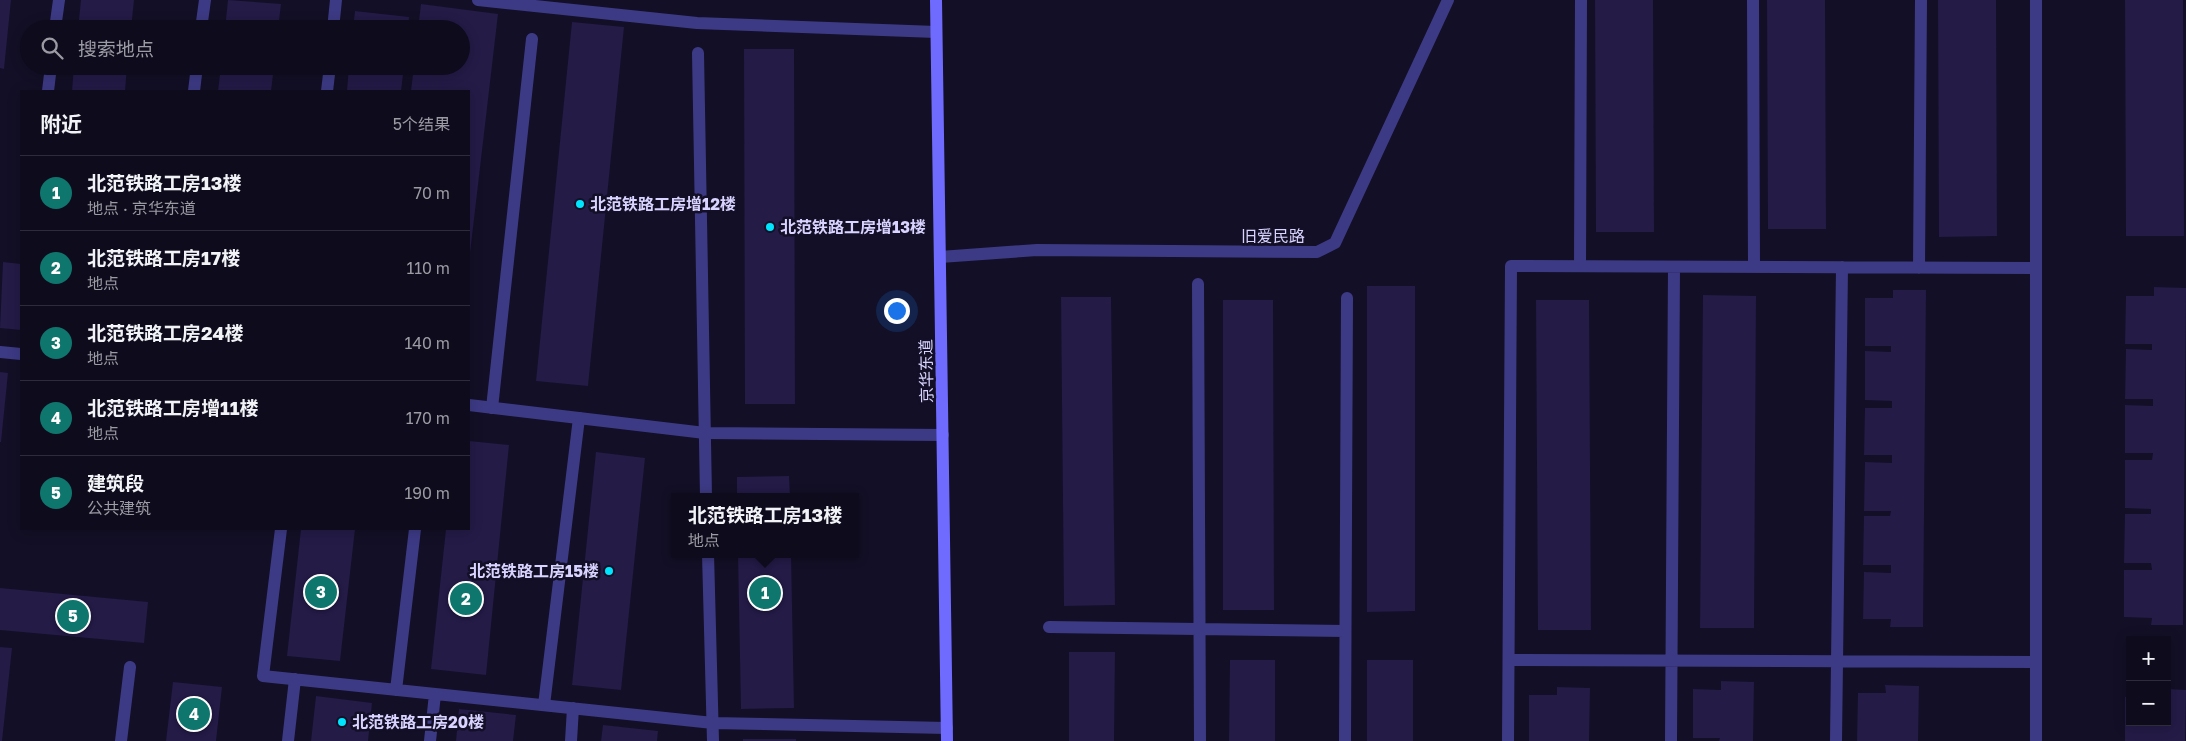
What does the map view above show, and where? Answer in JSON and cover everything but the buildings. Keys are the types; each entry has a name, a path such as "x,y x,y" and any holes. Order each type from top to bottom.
{"main road":[{"name":"京华东道","path":"936,0 947,741"}],"street":[{"path":"57,20 59,0"},
{"path":"202,20 204,0"},
{"path":"334,20 336,0"},
{"path":"478,0 697,23 936,32"},
{"name":"旧爱民路","path":"940,257 1037,250 1317,252 1335,243 1448,0"},
{"path":"1580,266 1581,0"},
{"path":"1753,0 1754,267"},
{"path":"1919,268 1921,0"},
{"path":"2036,0 2036,741"},
{"path":"492,408 532,39"},
{"path":"698,53 706,493"},
{"path":"48,90 50,75"},
{"path":"194,90 196,75"},
{"path":"327,90 329,75"},
{"path":"1508,741 1510,266 2036,268"},
{"path":"1671,741 1674,267"},
{"path":"1836,741 1842,267"},
{"path":"1198,284 1200,741"},
{"path":"1345,741 1347,298"},
{"path":"0,352 20,354"},
{"path":"470,405 705,433 943,435"},
{"path":"544,705 579,418"},
{"path":"280,530 263,676 713,723 947,728"},
{"path":"396,690 415,530"},
{"path":"708,558 713,741"},
{"path":"1049,627 1345,631"},
{"path":"1509,660 2036,662"},
{"path":"121,741 130,666"},
{"path":"288,741 295,680"},
{"path":"430,741 435,694"},
{"path":"571,741 573,708"}],"place":[{"name":"北范铁路工房增12楼","path":"580,204"},
{"name":"北范铁路工房增13楼","path":"770,227"},
{"name":"北范铁路工房15楼","path":"609,571"},
{"name":"北范铁路工房24楼","path":"321,592"},
{"name":"北范铁路工房13楼","path":"765,593"},
{"name":"北范铁路工房17楼","path":"466,599"},
{"name":"建筑段","path":"73,616"},
{"name":"北范铁路工房增11楼","path":"194,714"},
{"name":"北范铁路工房20楼","path":"342,722"}]}
